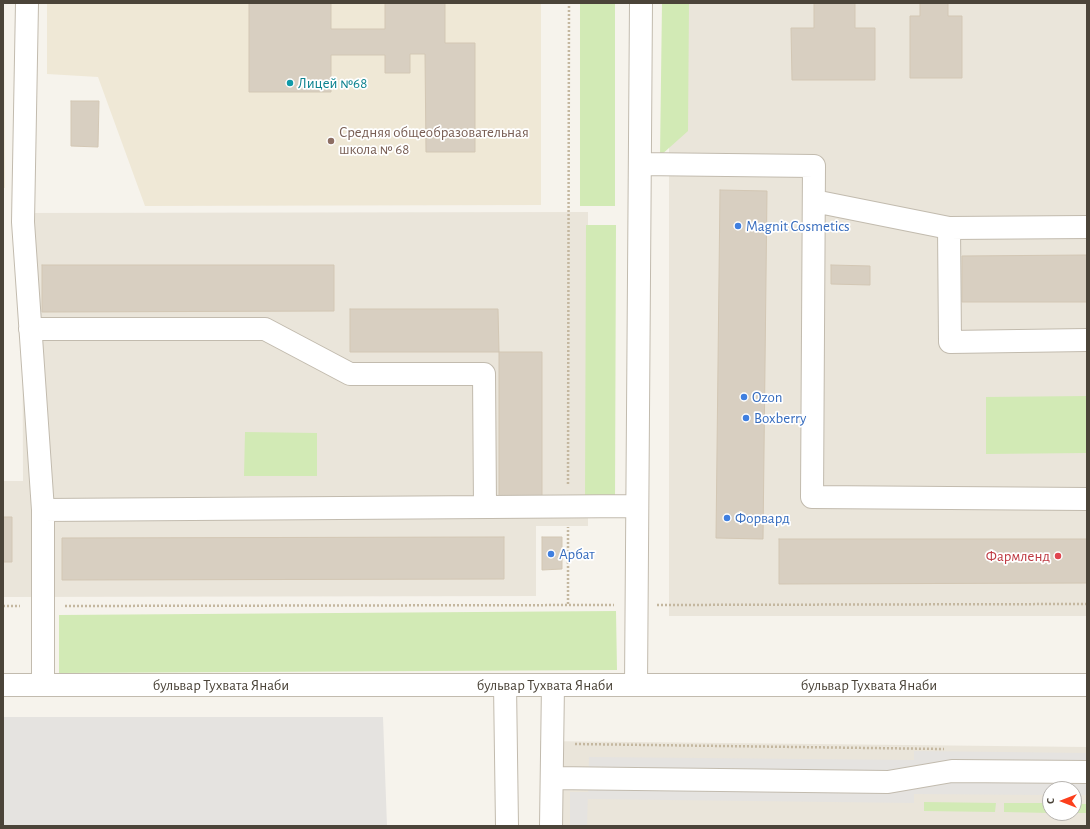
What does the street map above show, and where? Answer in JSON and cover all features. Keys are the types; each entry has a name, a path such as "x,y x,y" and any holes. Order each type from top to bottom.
{"street":[{"path":"27,3 22,222 43,510 43,685"},
{"path":"636,685 641,3"},
{"path":"640,164 814,166 812,497 1087,499"},
{"path":"814,201 949,228 1087,227"},
{"path":"949,228 950,342 1087,340"},
{"path":"30,328 265,329 350,374 484,374 485,507"},
{"path":"43,510 637,506"},
{"name":"бульвар Тухвата Янаби","path":"3,685 1087,685"},
{"path":"505,685 507,826"},
{"path":"551,826 553,685"},
{"path":"552,778 888,782 952,771 1087,772"}],"path":[{"path":"568,605 569,3"},
{"path":"3,606 1087,604"},
{"path":"552,744 951,749"}],"shaded area":[{"path":"4,3 5,188 3,188"},
{"name":"Средняя общеобразовательная школа № 68","path":"47,3 541,3 541,205 145,206 98,77 47,74"},
{"path":"669,3 1087,3 1087,616 669,616"},
{"path":"588,212 588,526 536,526 536,596 3,597 3,481 23,481 22,213"},
{"path":"3,717 383,717 387,826 3,826"},
{"path":"540,741 1087,747 1087,826 540,826"},
{"path":"914,751 1087,753 1087,795 1082,795 1082,781 1042,781 1042,795 914,794 914,803 588,799 589,757 914,760"},
{"path":"570,792 588,792 587,826 570,826"}],"green space":[{"path":"580,3 615,3 615,206 580,206"},
{"path":"662,3 689,3 688,131 660,156"},
{"path":"586,225 616,225 615,501 585,500"},
{"path":"1087,396 1087,453 986,454 986,397"},
{"path":"245,432 317,433 317,476 244,476"},
{"path":"616,611 617,670 59,673 59,615"},
{"path":"924,802 996,803 995,812 924,811"},
{"path":"1004,803 1042,803 1042,813 1004,812"},
{"path":"1082,804 1087,804 1087,813 1082,813"}],"building":[{"name":"Лицей №68","path":"249,3 331,3 331,29 385,29 385,3 445,3 445,43 475,43 475,152 426,152 425,54 410,54 410,73 385,73 385,55 331,55 331,92 249,92"},
{"path":"814,3 855,3 855,28 875,28 875,80 792,80 791,28 814,28"},
{"path":"920,3 948,3 948,16 962,16 962,78 910,78 910,16 920,16"},
{"path":"71,101 99,101 98,147 71,146"},
{"path":"720,190 767,191 763,539 716,538"},
{"path":"1087,255 1087,302 962,302 962,256"},
{"path":"42,265 334,265 334,311 42,312"},
{"path":"831,265 870,266 870,285 831,284"},
{"path":"350,309 498,309 499,352 350,352"},
{"path":"499,352 542,352 542,500 499,500"},
{"path":"3,517 12,517 12,562 3,562"},
{"path":"504,537 504,579 62,580 62,538"},
{"path":"542,537 562,537 562,569 542,570"},
{"path":"779,539 1087,539 1087,583 779,584"}],"place":[{"name":"Лицей №68","path":"290,83"},
{"name":"Средняя общеобразовательная школа № 68","path":"331,141"},
{"name":"Magnit Cosmetics","path":"738,226"},
{"name":"Ozon","path":"744,397"},
{"name":"Boxberry","path":"746,418"},
{"name":"Форвард","path":"727,518"},
{"name":"Арбат","path":"551,554"},
{"name":"Фармленд","path":"1058,556"}]}
